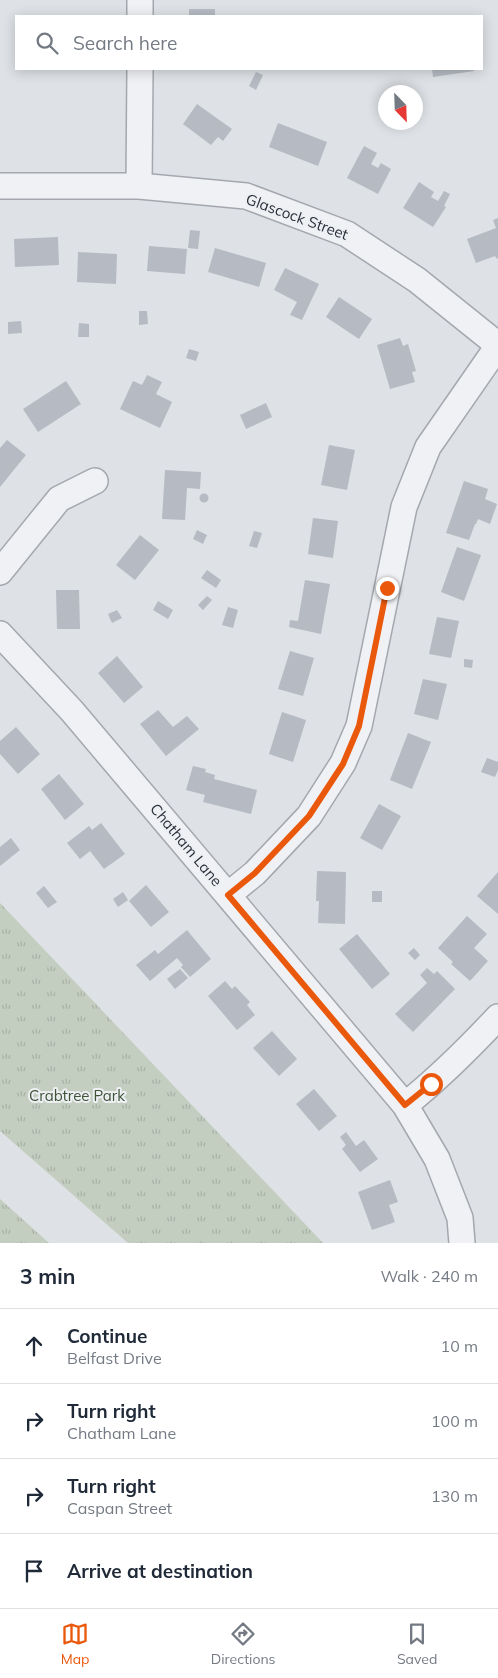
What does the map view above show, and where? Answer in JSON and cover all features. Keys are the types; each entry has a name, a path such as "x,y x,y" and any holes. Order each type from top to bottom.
{"street":[{"path":"140,0 140,15"},
{"path":"139,186 140,70"},
{"name":"Glascock Street","path":"0,186 139,186 246,196 347,234 418,280 498,346"},
{"path":"228,895 255,873 309,816 343,764 359,726 404,507 428,447 498,346"},
{"path":"0,572 59,499 95,481"},
{"name":"Chatham Lane","path":"0,634 72,711 405,1105 437,1159 460,1218 462,1243"},
{"path":"405,1105 438,1078 498,1017"}],"green space":[{"name":"Crabtree Park","path":"0,903 323,1243 128,1243 0,1131"},
{"path":"0,1199 49,1243 0,1243"}],"building":[{"path":"189,9 215,9 215,15 189,15"},
{"path":"432,70 474,71 433,77"},
{"path":"256,72 263,75 256,90 249,86"},
{"path":"197,104 232,129 223,141 218,137 211,145 183,124"},
{"path":"278,123 327,142 318,166 269,147"},
{"path":"364,146 377,153 371,164 378,168 381,163 391,169 378,194 347,178"},
{"path":"419,182 434,192 431,197 438,201 444,191 450,194 444,206 446,207 433,227 403,208"},
{"path":"498,218 498,258 495,256 476,263 467,239 496,228 493,220"},
{"path":"190,230 200,231 198,249 188,248"},
{"path":"58,237 59,265 15,267 14,239"},
{"path":"149,246 187,249 185,274 147,271"},
{"path":"215,248 266,263 259,287 208,272"},
{"path":"78,252 117,254 116,284 77,282"},
{"path":"285,268 319,284 302,320 290,315 297,302 274,290"},
{"path":"339,297 372,319 359,339 326,317"},
{"path":"139,311 147,311 148,324 139,325"},
{"path":"21,321 22,333 8,334 8,322"},
{"path":"79,323 89,324 89,337 78,337"},
{"path":"400,338 403,346 408,344 416,371 412,372 415,382 390,389 377,345"},
{"path":"189,349 199,352 196,361 186,358"},
{"path":"147,375 162,382 156,394 172,402 160,428 120,409 133,381 142,385"},
{"path":"66,381 81,404 38,432 23,409"},
{"path":"266,403 272,417 246,429 240,415"},
{"path":"7,440 26,455 0,487 0,448"},
{"path":"329,445 355,450 347,490 321,485"},
{"path":"165,470 201,472 200,489 187,488 185,520 162,519"},
{"path":"464,481 488,489 485,499 497,504 490,524 478,519 469,540 446,533"},
{"path":"204,493 209,498 204,503 199,498"},
{"path":"313,518 338,521 333,558 308,554"},
{"path":"197,530 207,535 203,544 193,539"},
{"path":"254,531 262,533 257,548 249,546"},
{"path":"140,535 159,550 135,580 116,565"},
{"path":"457,547 481,555 464,601 441,592"},
{"path":"207,570 221,580 216,588 201,578"},
{"path":"305,580 330,584 321,634 289,627 290,620 298,621"},
{"path":"56,590 79,590 80,629 57,629"},
{"path":"207,596 212,600 203,610 198,605"},
{"path":"158,601 173,610 168,619 153,610"},
{"path":"228,607 238,610 233,628 222,625"},
{"path":"117,610 122,618 112,623 108,614"},
{"path":"437,617 459,621 451,658 429,654"},
{"path":"290,651 314,658 303,696 278,689"},
{"path":"117,656 143,687 124,703 98,673"},
{"path":"464,659 473,660 472,668 464,667"},
{"path":"423,679 447,684 438,720 414,714"},
{"path":"158,710 173,727 187,716 199,729 166,756 140,724"},
{"path":"282,712 306,720 293,762 269,754"},
{"path":"16,727 40,754 18,774 0,754 0,741"},
{"path":"408,733 431,742 412,789 390,780"},
{"path":"487,758 498,762 498,770 495,777 481,772"},
{"path":"193,766 206,769 205,772 215,775 214,779 257,790 251,814 203,802 205,795 186,790"},
{"path":"59,774 84,804 65,820 41,789"},
{"path":"379,804 401,816 382,850 360,838"},
{"path":"101,823 125,854 104,869 90,851 80,859 67,843 89,826 92,830"},
{"path":"11,838 20,850 0,866 0,847"},
{"path":"317,871 346,872 345,924 318,923 319,901 316,901"},
{"path":"498,872 498,914 477,896"},
{"path":"146,885 169,912 151,927 129,901"},
{"path":"44,886 57,902 48,908 36,893"},
{"path":"372,891 382,891 382,902 372,902"},
{"path":"123,892 128,900 118,907 113,899"},
{"path":"467,916 487,934 474,948 488,961 470,981 451,964 453,962 438,948"},
{"path":"187,930 211,959 190,977 181,967 183,965 177,958 150,981 136,965 155,950 158,954"},
{"path":"357,934 390,974 372,989 339,949"},
{"path":"414,948 420,955 415,960 408,953"},
{"path":"427,968 434,974 437,971 455,989 413,1032 395,1014 427,983 420,975"},
{"path":"180,969 188,978 175,989 167,979"},
{"path":"225,981 232,989 235,986 250,1002 247,1005 255,1015 237,1030 208,996"},
{"path":"272,1031 297,1059 279,1076 253,1048"},
{"path":"314,1089 337,1116 319,1131 296,1104"},
{"path":"346,1132 356,1146 364,1140 378,1159 360,1172 342,1149 346,1145 340,1137"},
{"path":"390,1180 398,1202 389,1205 395,1222 372,1230 358,1192"}],"route":[{"path":"387,588 359,726 343,764 309,816 255,873 228,895 405,1105 431,1084"}]}
